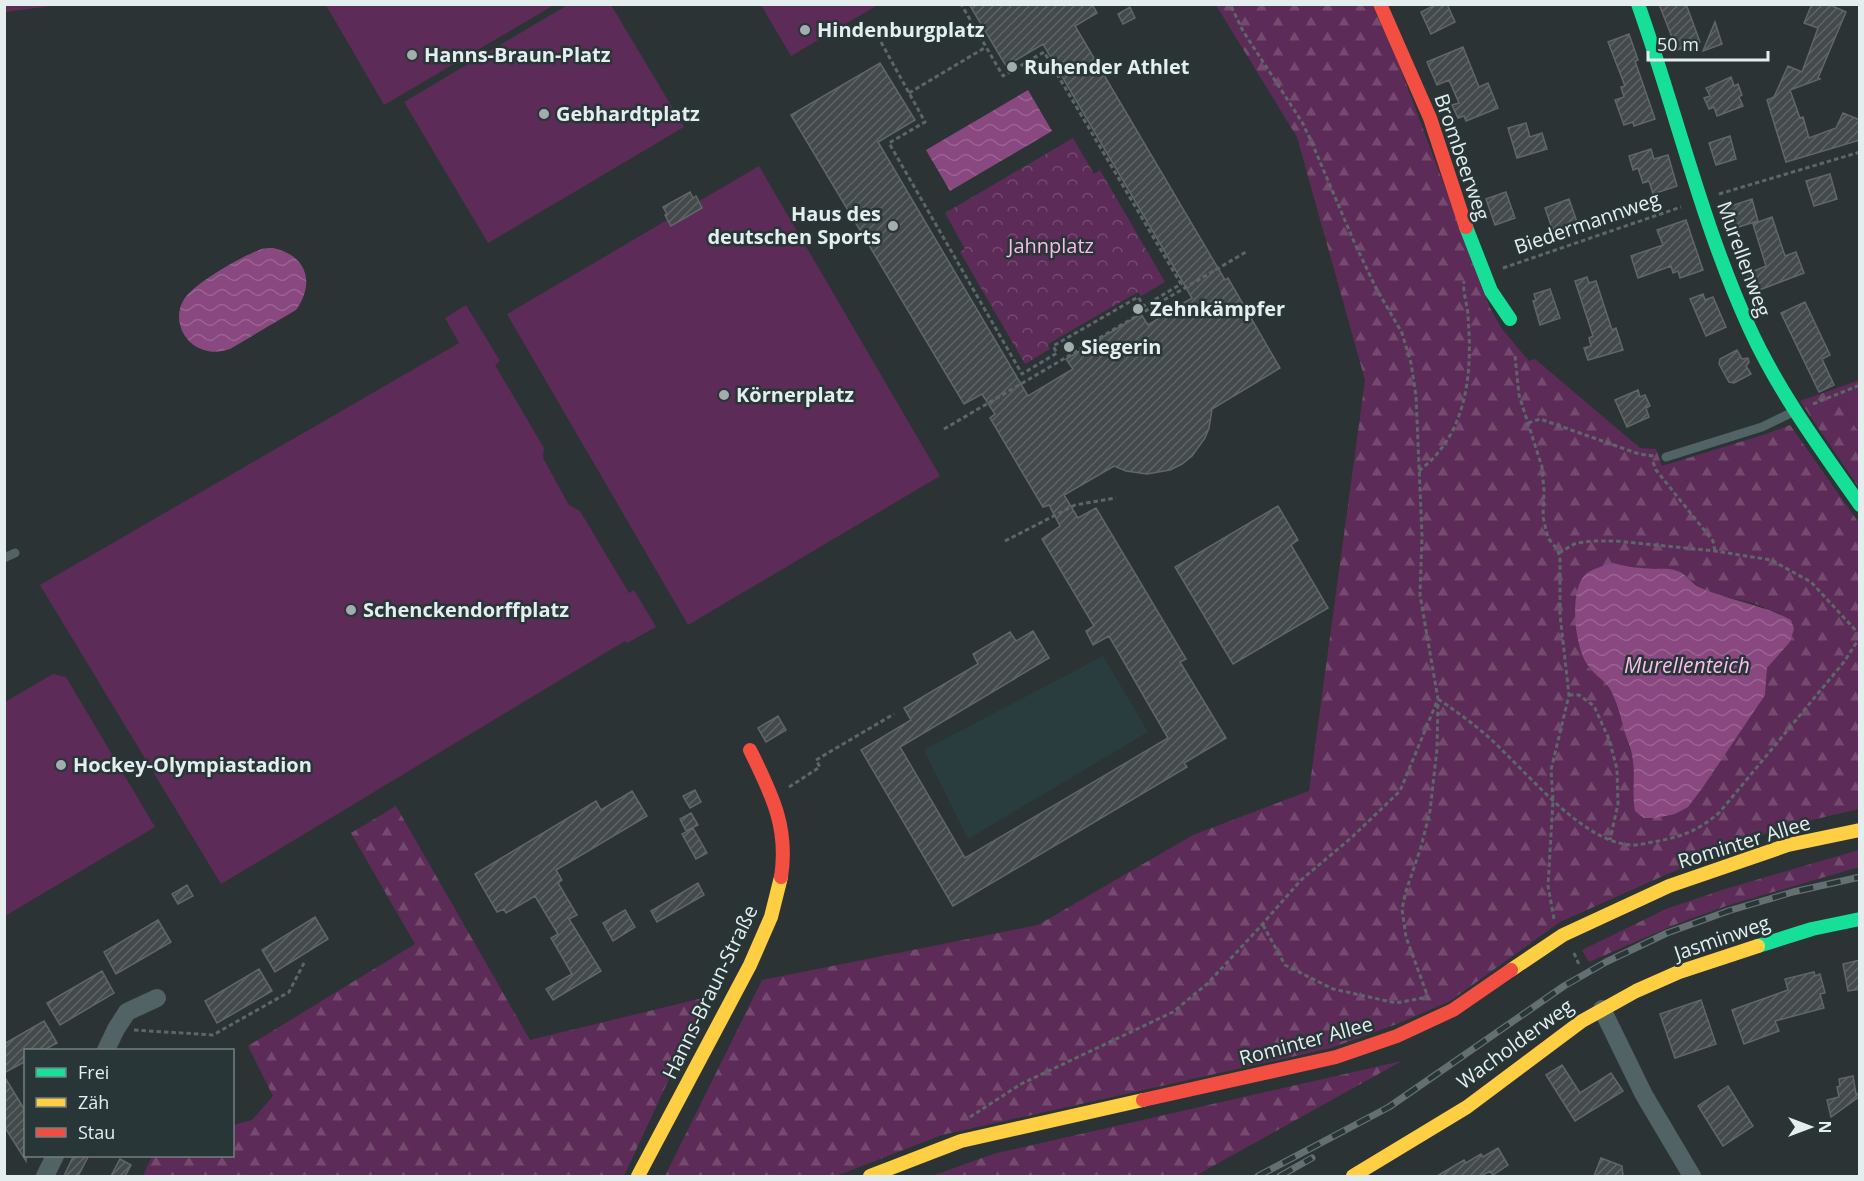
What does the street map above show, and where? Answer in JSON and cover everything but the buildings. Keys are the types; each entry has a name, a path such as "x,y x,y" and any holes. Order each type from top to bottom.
{"street":[{"name":"Brombeerweg","path":"1380,4 1431,121 1447,165 1465,228 1484,275 1497,304 1510,319"},
{"name":"Murellenweg","path":"1638,4 1729,280 1749,329 1795,411 1860,505"},
{"name":"Hanns-Braun-Straße","path":"638,1176 750,965 769,924 782,876 783,837 779,817 750,750"},
{"name":"Rominter Allee","path":"870,1176 961,1141 1336,1057 1367,1048 1453,1010 1563,935 1669,886 1788,845 1860,830"},
{"name":"Jasminweg","path":"1602,1009 1679,972 1724,956 1812,929 1860,919"},
{"path":"106,1049 127,1012 157,998"},
{"name":"Wacholderweg","path":"1353,1176 1467,1107 1582,1021 1602,1009 1644,1095 1692,1176"},
{"path":"45,1176 54,1157"}],"lane":[{"path":"1666,457 1762,427 1795,411"},
{"path":"4,558 15,553"}],"path":[{"path":"961,4 1003,76 1044,52 1184,288"},
{"path":"1230,4 1244,31 1302,122 1355,244 1376,288 1402,333 1411,363 1416,396 1422,536 1420,595 1438,699 1437,749 1430,811 1402,909 1406,937 1430,1003"},
{"path":"881,42 925,122 889,143 1022,374 1024,382"},
{"path":"909,93 986,47"},
{"path":"1709,198 1860,152"},
{"name":"Biedermannweg","path":"1502,269 1682,206"},
{"path":"944,429 1246,252"},
{"path":"1419,471 1437,454 1452,430 1466,396 1470,346 1463,282 1470,279"},
{"path":"1022,374 1057,353 1053,346 1138,297 1144,306 1181,284"},
{"path":"1515,356 1519,395 1542,467 1543,517 1548,538 1559,553 1560,615 1569,695 1551,770 1553,800 1548,886 1555,921"},
{"path":"1795,411 1860,385"},
{"path":"1528,423 1540,419 1639,454 1666,457"},
{"path":"1651,456 1656,470 1713,541 1715,550"},
{"path":"1005,541 1075,505 1116,498"},
{"path":"1438,699 1472,722 1584,827 1610,840 1631,845 1668,839 1700,829 1719,813 1844,662 1860,636 1811,582 1771,560 1715,550 1616,540 1576,543 1559,553"},
{"path":"1569,695 1579,695 1594,706 1609,739 1617,769 1618,804 1610,840"},
{"path":"963,1121 1021,1084 1173,1012 1207,984 1263,925 1301,880 1351,838 1400,791 1438,699"},
{"path":"772,797 820,767 816,760 894,714"},
{"path":"1263,925 1285,965 1333,989 1396,1003 1428,997"},
{"path":"1572,949 1580,967"},
{"path":"116,1029 213,1035 289,992 304,963"}],"shaded area":[{"path":"1103,656 1148,732 968,839 924,750"}],"green space":[{"path":"5,4 59,4 59,5 5,12"},
{"name":"Gebhardtplatz","path":"569,4 611,5 684,127 488,243 404,102"},
{"name":"Hanns-Braun-Platz","path":"326,5 554,5 384,105"},
{"name":"Hindenburgplatz","path":"761,5 878,5 791,56"},
{"path":"1216,5 1372,5 1395,54 1490,308 1502,329 1529,361 1535,359 1640,448 1656,449 1662,466 1790,425 1859,523 1859,809 1782,827 1560,922 1450,1001 1397,1024 1331,1048 942,1135 836,1176 665,1176 762,980 1038,925 1193,835 1309,791 1365,380 1297,137","holes":["1613,563 1625,567 1684,573 1706,590 1780,613 1790,642 1767,668 1765,695 1634,777 1633,759 1613,693 1588,667"]},
{"name":"Jahnplatz","path":"1073,138 1094,174 1100,170 1165,282 1141,296 1138,292 1048,344 1050,349 1025,364 960,252 965,249 945,213"},
{"name":"Körnerplatz","path":"759,166 940,476 688,625 507,314"},
{"name":"Schenckendorffplatz","path":"466,305 500,361 495,365 544,448 543,458 569,505 580,511 629,593 634,590 656,627 627,643 625,641 221,884 40,585 459,343 445,318"},
{"path":"1859,380 1859,433 1832,390"},
{"path":"1832,390 1859,433 1859,488 1800,401"},
{"name":"Hockey-Olympiastadion","path":"53,674 66,677 155,827 5,916 5,702"},
{"path":"396,806 530,1040 707,997 624,1176 143,1176 152,1157 234,1157 234,1125 252,1120 273,1096 248,1046 415,944 351,833"},
{"path":"1859,850 1859,867 1729,905 1674,925 1589,962 1582,950 1666,909 1725,889"},
{"path":"1402,1061 1195,1176 932,1176 993,1154"}],"water":[{"path":"1028,90 1052,131 950,191 926,150"},
{"path":"273,248 293,257 304,271 305,289 296,310 230,349 219,352 200,349 187,339 179,317 183,301 188,294 206,279 241,258 261,249"},
{"name":"Murellenteich","path":"1613,563 1638,568 1672,569 1686,576 1699,587 1769,610 1791,620 1794,629 1790,642 1767,668 1765,695 1703,787 1688,807 1675,814 1656,818 1644,818 1635,811 1631,749 1618,708 1608,686 1587,664 1579,645 1575,607 1579,584 1590,571"}],"railway":[{"path":"1258,1176 1389,1107 1564,986 1606,962 1667,933 1728,911 1793,892 1860,877"},
{"path":"1280,1176 1312,1158"}],"traffic: fast":[{"path":"1638,4 1703,208 1749,327 1786,396 1860,505"},
{"path":"1466,227 1491,291 1510,319"},
{"path":"1758,946 1812,929 1860,919"}],"traffic: slow":[{"path":"1511,970 1563,935 1669,886 1788,845 1860,830"},
{"path":"638,1176 750,965 771,917 781,877"},
{"path":"1353,1176 1467,1107 1582,1021 1636,991 1679,972 1758,946"},
{"path":"870,1176 961,1141 1143,1100"}],"traffic: jam":[{"path":"1380,4 1430,118 1466,227"},
{"path":"750,750 771,796 780,826 783,859 781,877"},
{"path":"1143,1100 1336,1057 1397,1036 1453,1010 1511,970"}],"place":[{"name":"Hindenburgplatz","path":"805,30"},
{"name":"Hanns-Braun-Platz","path":"412,55"},
{"name":"Ruhender Athlet","path":"1012,67"},
{"name":"Gebhardtplatz","path":"544,114"},
{"name":"Haus des deutschen Sports","path":"893,226"},
{"name":"Zehnkämpfer","path":"1138,309"},
{"name":"Siegerin","path":"1069,347"},
{"name":"Körnerplatz","path":"724,395"},
{"name":"Schenckendorffplatz","path":"351,610"},
{"name":"Hockey-Olympiastadion","path":"61,765"}]}
